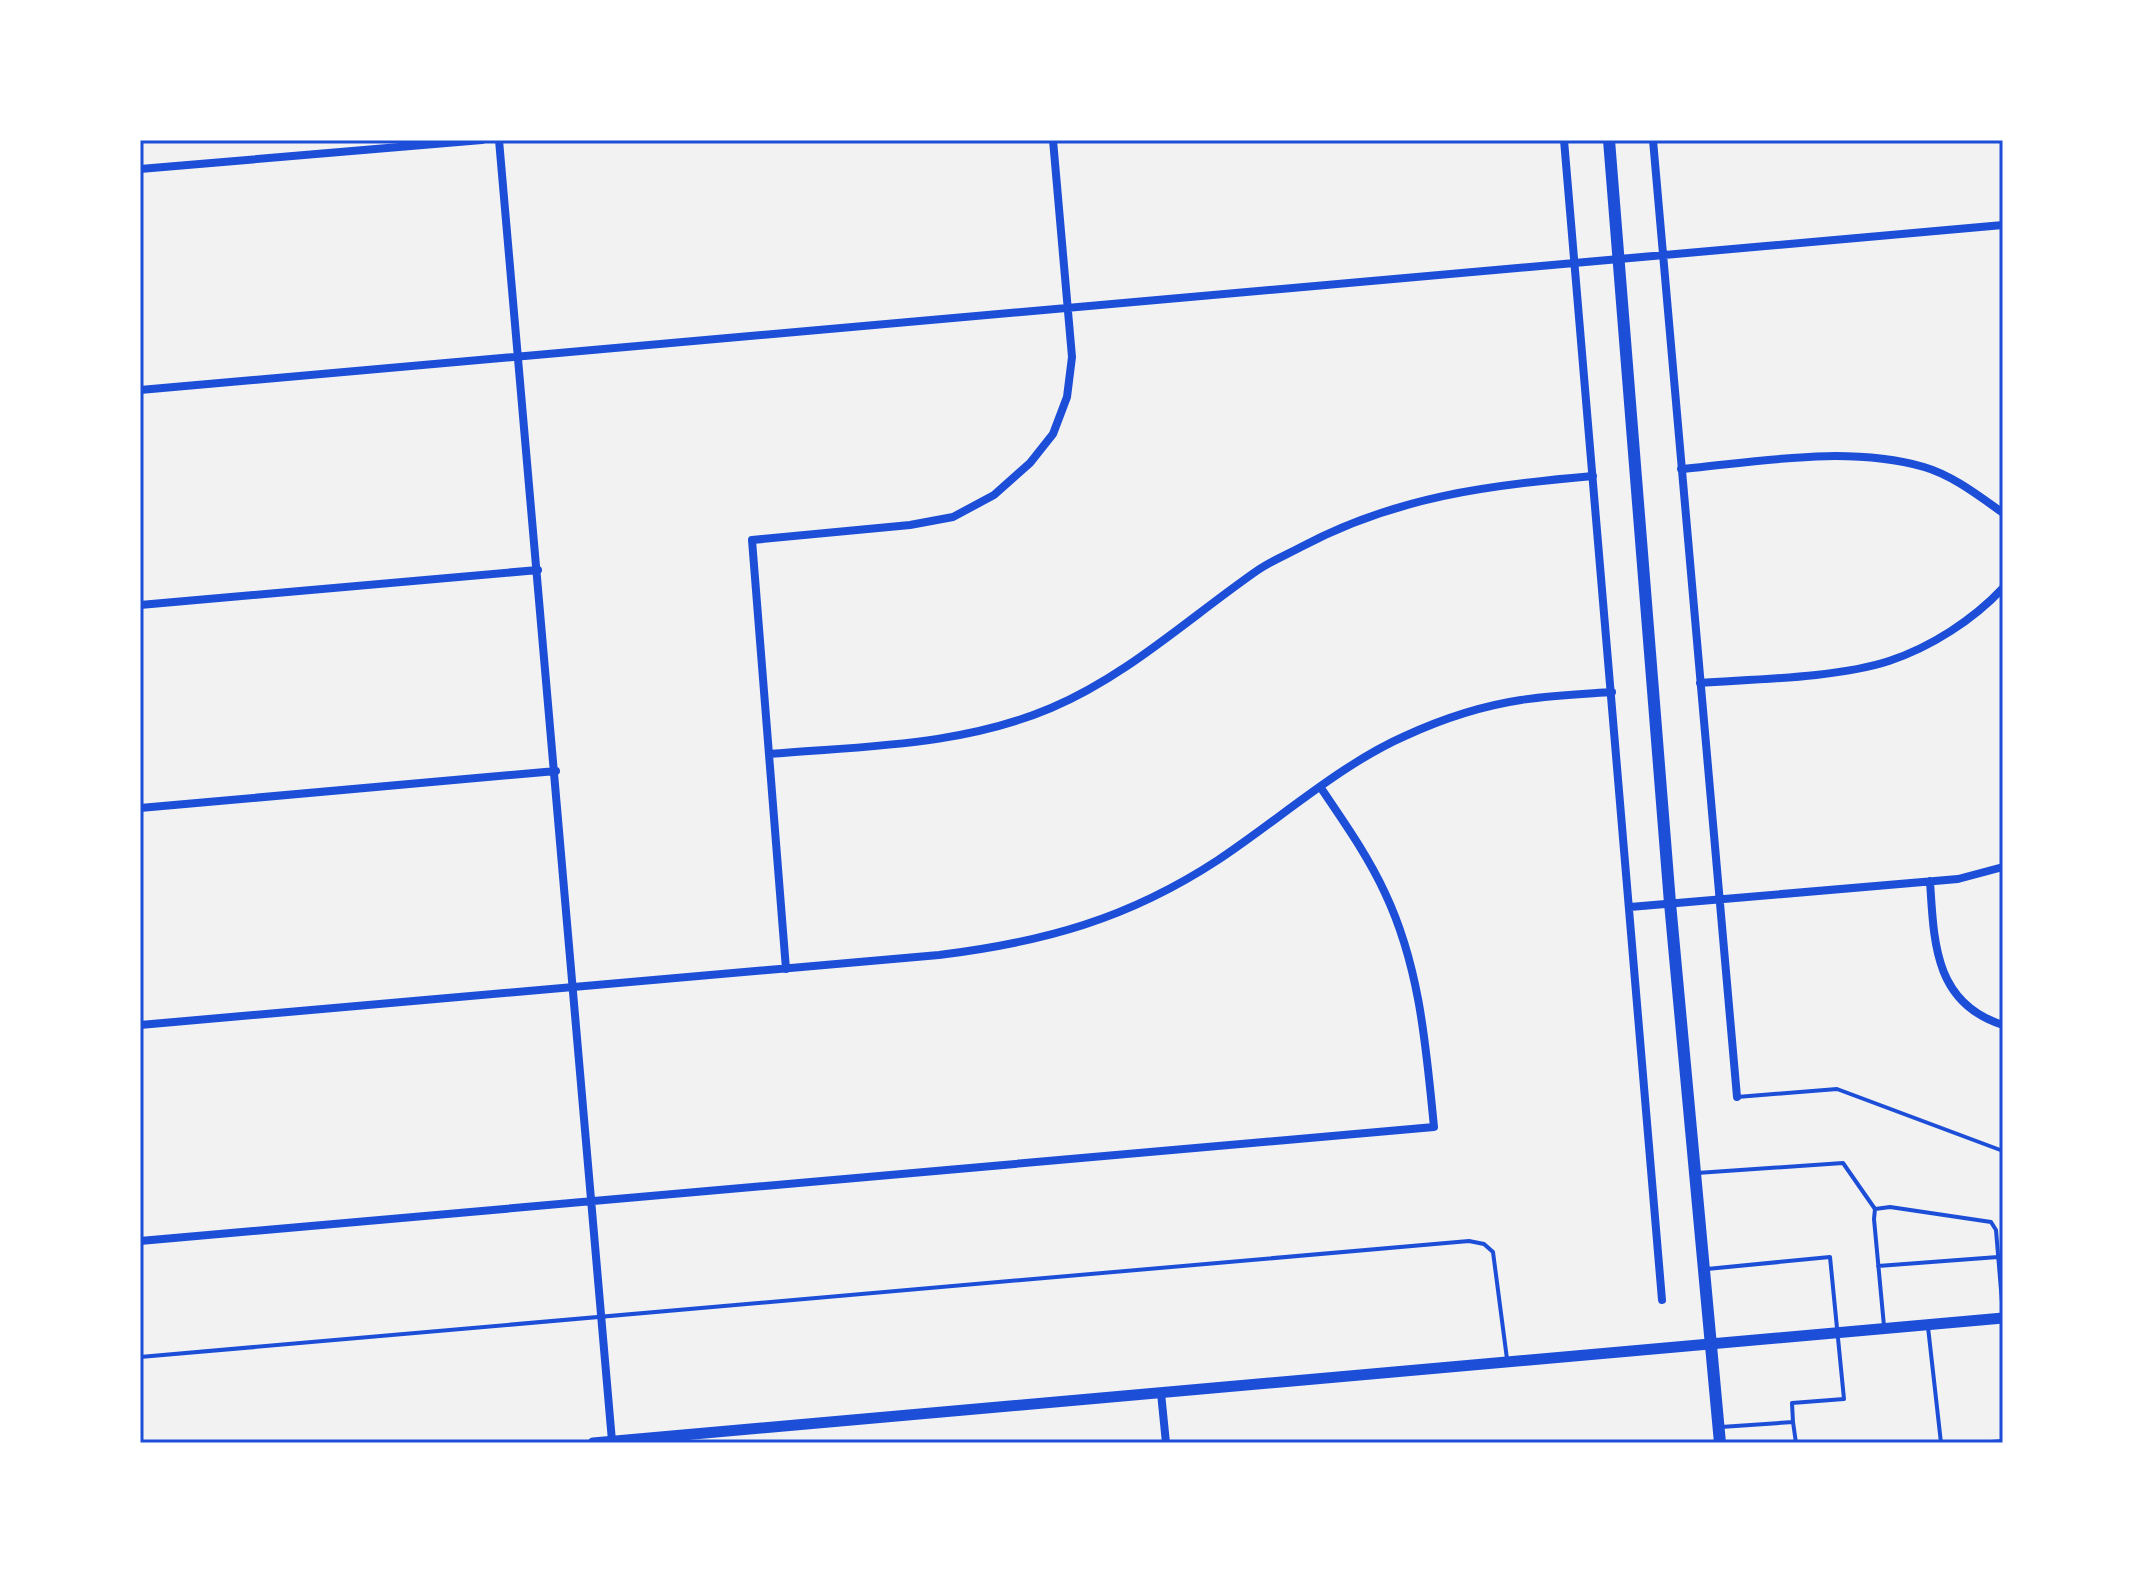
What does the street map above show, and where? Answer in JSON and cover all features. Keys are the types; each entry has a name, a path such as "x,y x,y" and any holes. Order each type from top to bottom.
{"main road":[{"path":"1609,140 1670,903 1720,1443"}],"street":[{"path":"140,169 482,140"},
{"path":"499,140 612,1441"},
{"path":"786,969 752,540 910,525 953,517 994,495 1030,463 1053,434 1067,397 1072,357 1053,140"},
{"path":"1564,140 1662,1300"},
{"path":"1653,140 1737,1097"},
{"path":"140,390 2003,225"},
{"path":"1681,469 1815,457 1869,458 1925,467 1971,490 2003,513"},
{"path":"771,754 919,741 965,735 1012,723 1094,686 1261,568 1331,531 1441,494 1502,484 1593,476"},
{"path":"140,605 538,570"},
{"path":"1700,683 1829,672 1889,661 1941,636 1986,606 2003,588"},
{"path":"140,1025 786,969 996,948 1052,936 1110,917 1167,892 1357,762 1403,736 1458,715 1521,700 1612,692"},
{"path":"140,808 556,771"},
{"path":"140,1241 1434,1127 1419,999 1403,938 1385,893 1362,849 1321,788"},
{"path":"1630,907 1958,879 2003,867"},
{"path":"1930,881 1935,944 1942,971 1956,994 1973,1010 2003,1025"},
{"path":"593,1443 2003,1316"},
{"path":"1161,1393 1166,1443"}],"lane":[{"path":"1737,1097 1837,1089 2003,1151"},
{"path":"1695,1173 1843,1163 1875,1209 1885,1329"},
{"path":"1875,1209 1890,1207 1991,1222 1996,1230 2003,1316"},
{"path":"140,1357 1469,1241 1484,1244 1493,1252 1507,1362"},
{"path":"1704,1269 1830,1257 1844,1399 1792,1403 1796,1443"},
{"path":"1878,1266 1998,1257"},
{"path":"1928,1325 1941,1443"},
{"path":"1719,1427 1793,1422"},
{"path":"1979,1443 2003,1441"}]}
